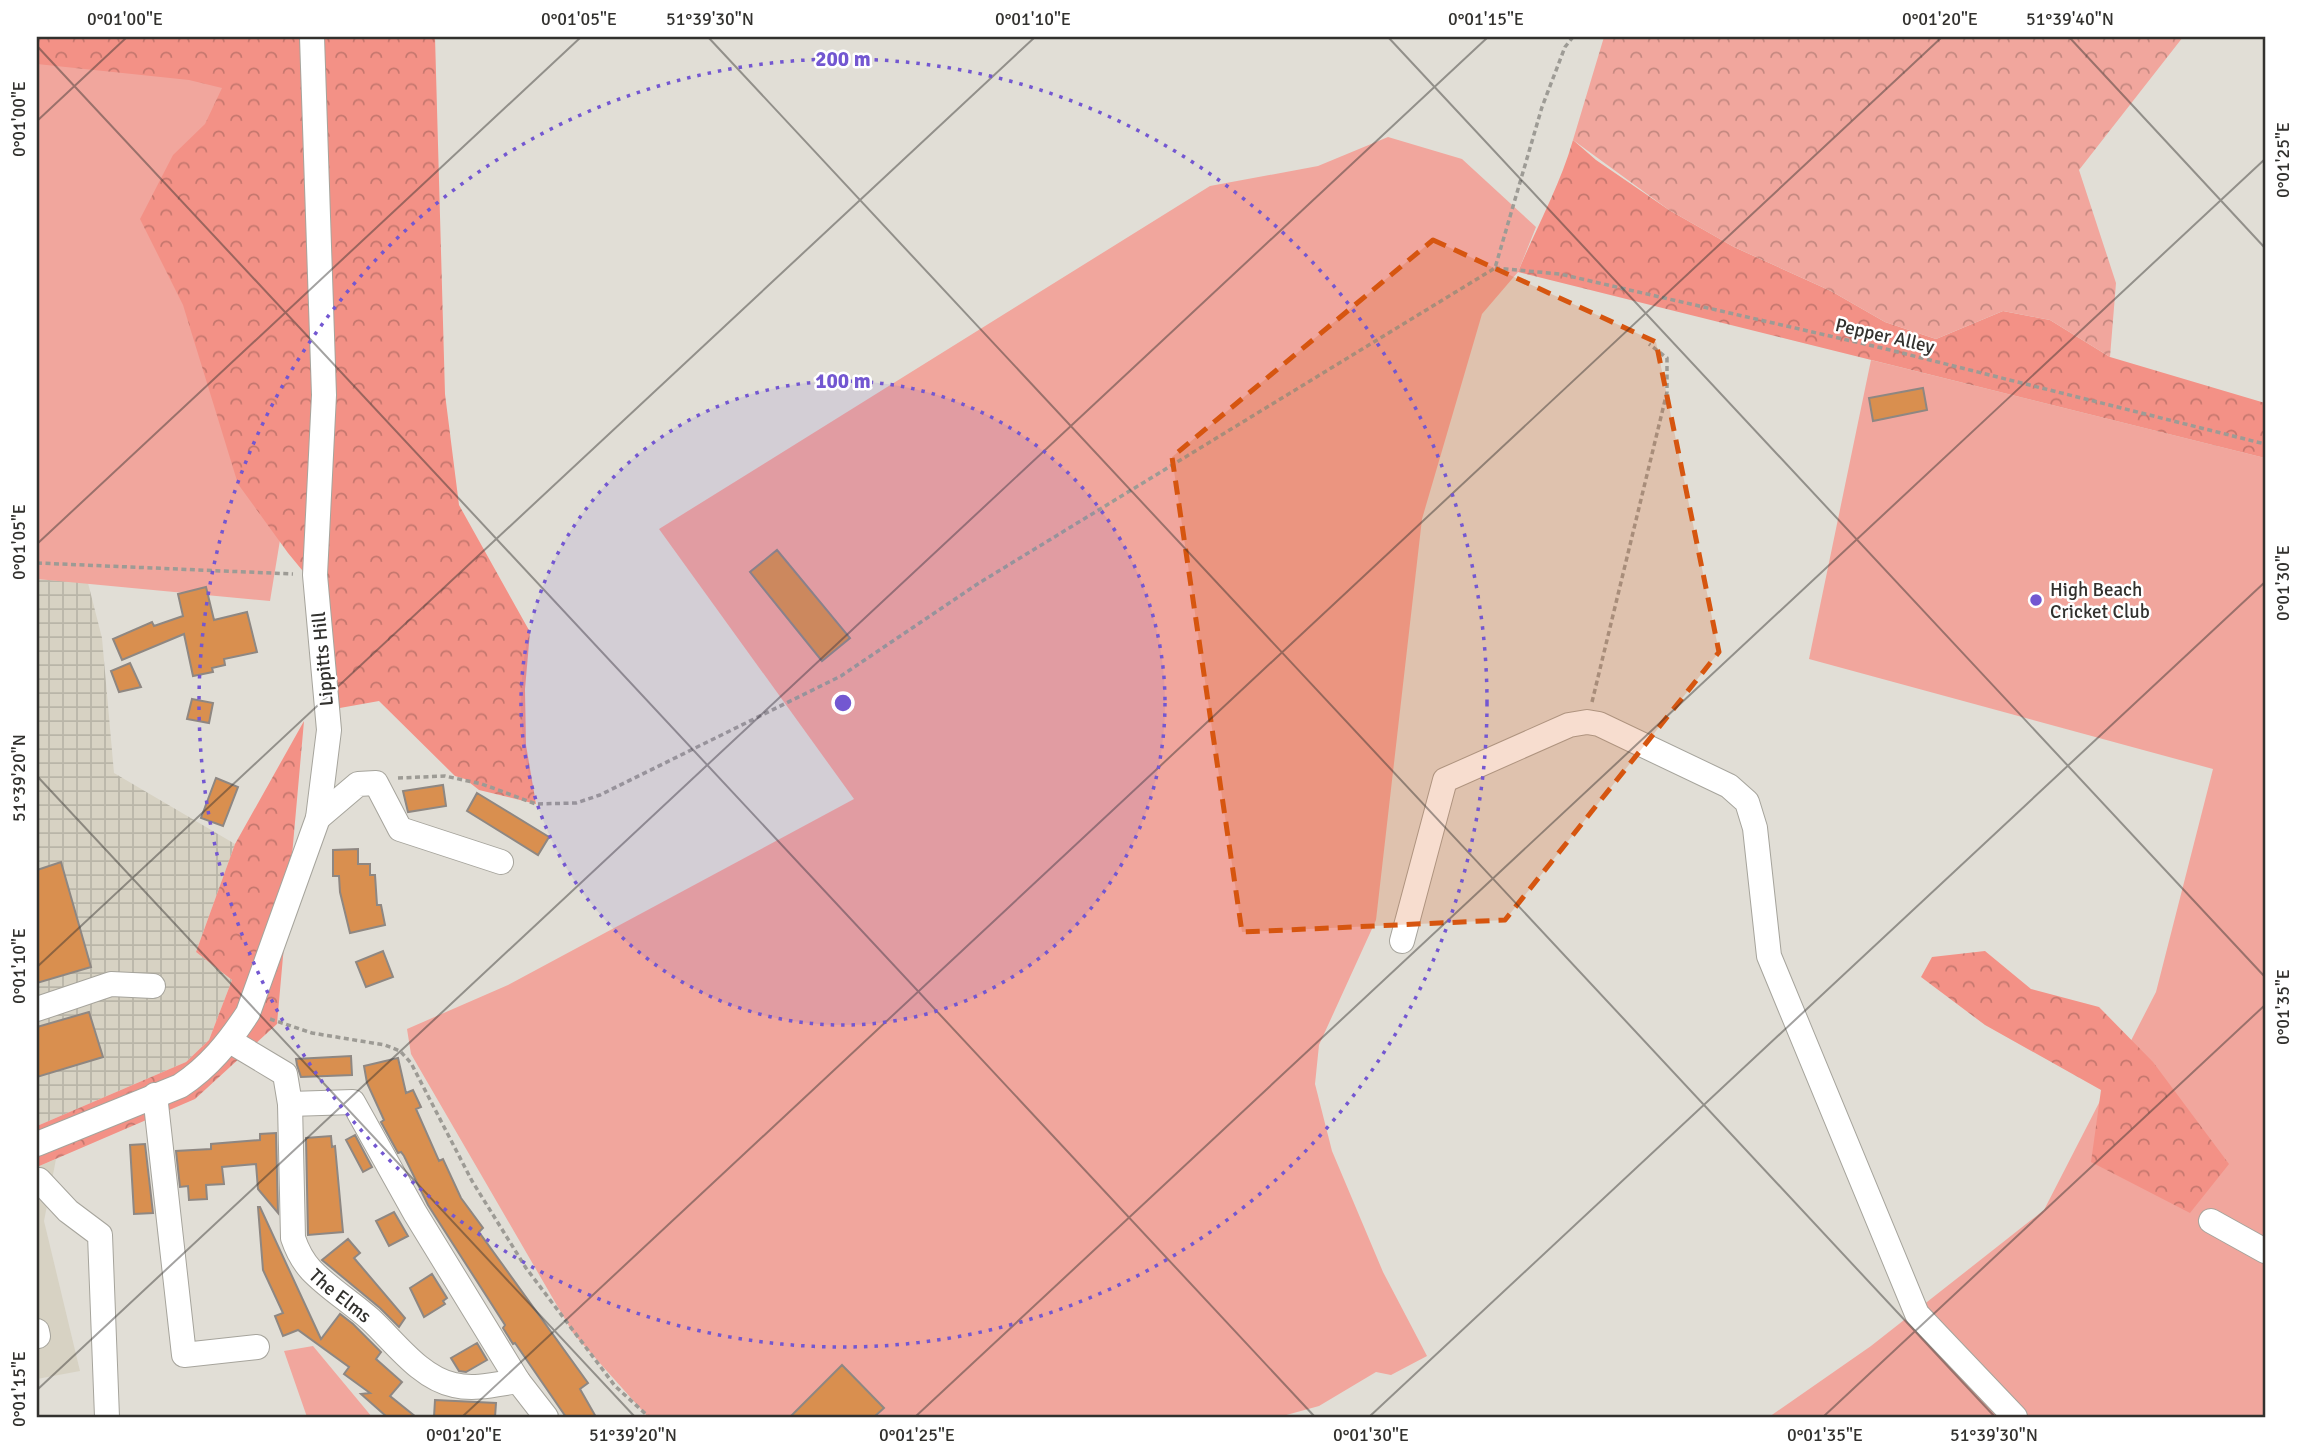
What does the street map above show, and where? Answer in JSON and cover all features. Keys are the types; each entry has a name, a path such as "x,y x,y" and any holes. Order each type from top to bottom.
{"street":[{"name":"Lippitts Hill","path":"42,1141 180,1086 200,1073 230,1041 248,1013 318,818 329,730 315,575 324,395 312,37"},
{"path":"1402,941 1445,780 1569,724 1587,722 1599,724 1729,786 1747,802 1755,828 1769,956 1917,1314 2015,1417"},
{"path":"318,818 358,784 376,783 400,828 501,862"},
{"path":"37,1009 111,984 153,986"},
{"name":"The Elms","path":"230,1041 285,1074 290,1104 293,1238 299,1256 424,1371 439,1380 453,1385 478,1387 518,1381"},
{"path":"155,1096 184,1355 257,1347"},
{"path":"290,1104 353,1102 415,1213 518,1381 547,1417"},
{"path":"42,1141 38,1182 68,1212 100,1235 107,1417"},
{"path":"2211,1221 2265,1251"}],"path":[{"path":"376,783 394,778 445,776 482,784 536,804 576,803 600,795 841,676 991,576 1495,268 1542,107 1565,47 1573,37"},
{"name":"Pepper Alley","path":"1495,268 1560,274 1882,348 2265,444"},
{"path":"1587,722 1667,392 1667,358 1649,344"},
{"path":"37,563 315,575"},
{"path":"248,1013 312,1033 384,1045 400,1051 411,1063 472,1181 526,1268 615,1386 649,1417"}],"highlighted area":[{"path":"1433,240 1656,342 1719,652 1505,920 1242,932 1172,457"}],"shaded area":[{"path":"37,579 88,583 102,638 114,773 235,844 196,952 232,980 209,1040 186,1062 37,1126"},
{"path":"56,1159 44,1221 80,1371 37,1379 37,1167"}],"green space":[{"path":"37,37 435,37 445,394 459,505 530,632 525,689 526,745 536,804 479,790 465,779 455,776 379,701 323,711 314,657 330,604 288,553 238,484 183,305 140,219 173,155 205,124 222,88 189,80 37,64"},
{"path":"1604,37 2183,37 2079,170 2116,283 2110,357 2050,320 2003,311 1936,339 1885,322 1831,291 1734,247 1669,210 1573,140"},
{"path":"37,45 311,83 303,400 270,601 37,579"},
{"path":"1388,137 1462,159 1536,227 1518,272 1482,314 1422,519 1376,920 1319,1045 1315,1084 1332,1151 1383,1272 1427,1356 1391,1375 1376,1372 1319,1406 1279,1417 648,1417 573,1333 411,1054 407,1029 508,985 854,799 659,529 1210,186 1318,166"},
{"path":"1573,140 1596,160 1669,210 1734,247 1831,291 1885,322 1936,339 2003,311 2050,320 2110,357 2265,403 2265,458 1518,272 1555,190"},
{"path":"1871,360 2265,458 2265,1417 1769,1417 1871,1346 2044,1210 2156,992 2213,769 1809,659"},
{"path":"304,721 277,1024 195,1099 37,1167 37,1126 186,1062 209,1040 232,980 196,952 235,844"},
{"path":"1985,951 2031,989 2099,1007 2153,1062 2229,1164 2190,1213 2091,1162 2101,1090 1985,1025 1921,977 1932,957"},
{"path":"313,1346 372,1417 307,1417 284,1351"}],"building":[{"path":"1923,388 1927,410 1873,421 1869,398"},
{"path":"777,550 850,638 822,661 750,572"},
{"path":"206,587 214,620 247,612 257,652 224,659 225,665 212,668 213,672 193,676 184,634 122,660 113,639 152,622 154,626 183,616 178,594"},
{"path":"130,663 141,687 119,692 111,671"},
{"path":"192,699 213,703 209,723 187,719"},
{"path":"216,778 238,787 223,826 201,818"},
{"path":"443,785 446,806 408,812 403,791"},
{"path":"477,793 549,837 538,855 467,811"},
{"path":"358,849 358,864 370,864 370,875 375,875 377,905 381,905 385,925 350,933 339,876 333,876 333,850"},
{"path":"61,862 91,967 37,983 37,870"},
{"path":"383,951 393,977 366,987 356,962"},
{"path":"89,1012 103,1057 37,1077 37,1027"},
{"path":"351,1056 352,1075 301,1077 296,1059"},
{"path":"398,1058 406,1093 413,1090 421,1107 416,1109 439,1161 443,1159 461,1198 483,1228 479,1232 588,1383 580,1389 596,1417 566,1417 515,1343 513,1344 503,1328 505,1325 428,1205 404,1156 401,1152 398,1153 381,1122 384,1120 367,1083 364,1066"},
{"path":"276,1133 278,1213 258,1189 256,1164 222,1167 224,1184 206,1185 207,1199 189,1200 188,1186 180,1187 176,1151 211,1149 211,1144 260,1140 260,1134"},
{"path":"355,1135 372,1167 363,1172 346,1140"},
{"path":"331,1136 332,1147 335,1146 343,1232 308,1235 306,1138"},
{"path":"145,1144 153,1213 134,1214 130,1145"},
{"path":"258,1207 321,1339 340,1314 353,1324 381,1352 376,1359 402,1382 390,1396 416,1417 387,1417 361,1394 370,1393 344,1374 349,1367 298,1330 283,1336 275,1316 283,1313 263,1270"},
{"path":"394,1212 408,1236 389,1246 376,1221"},
{"path":"348,1239 360,1253 354,1258 405,1318 399,1327 322,1260"},
{"path":"432,1274 447,1298 443,1301 445,1304 424,1317 410,1288"},
{"path":"477,1343 487,1360 466,1372 459,1371 451,1358"},
{"path":"842,1365 884,1408 874,1417 790,1417"},
{"path":"435,1400 496,1403 495,1417 434,1417"}],"place":[{"name":"High Beach Cricket Club","path":"2036,600"}]}
